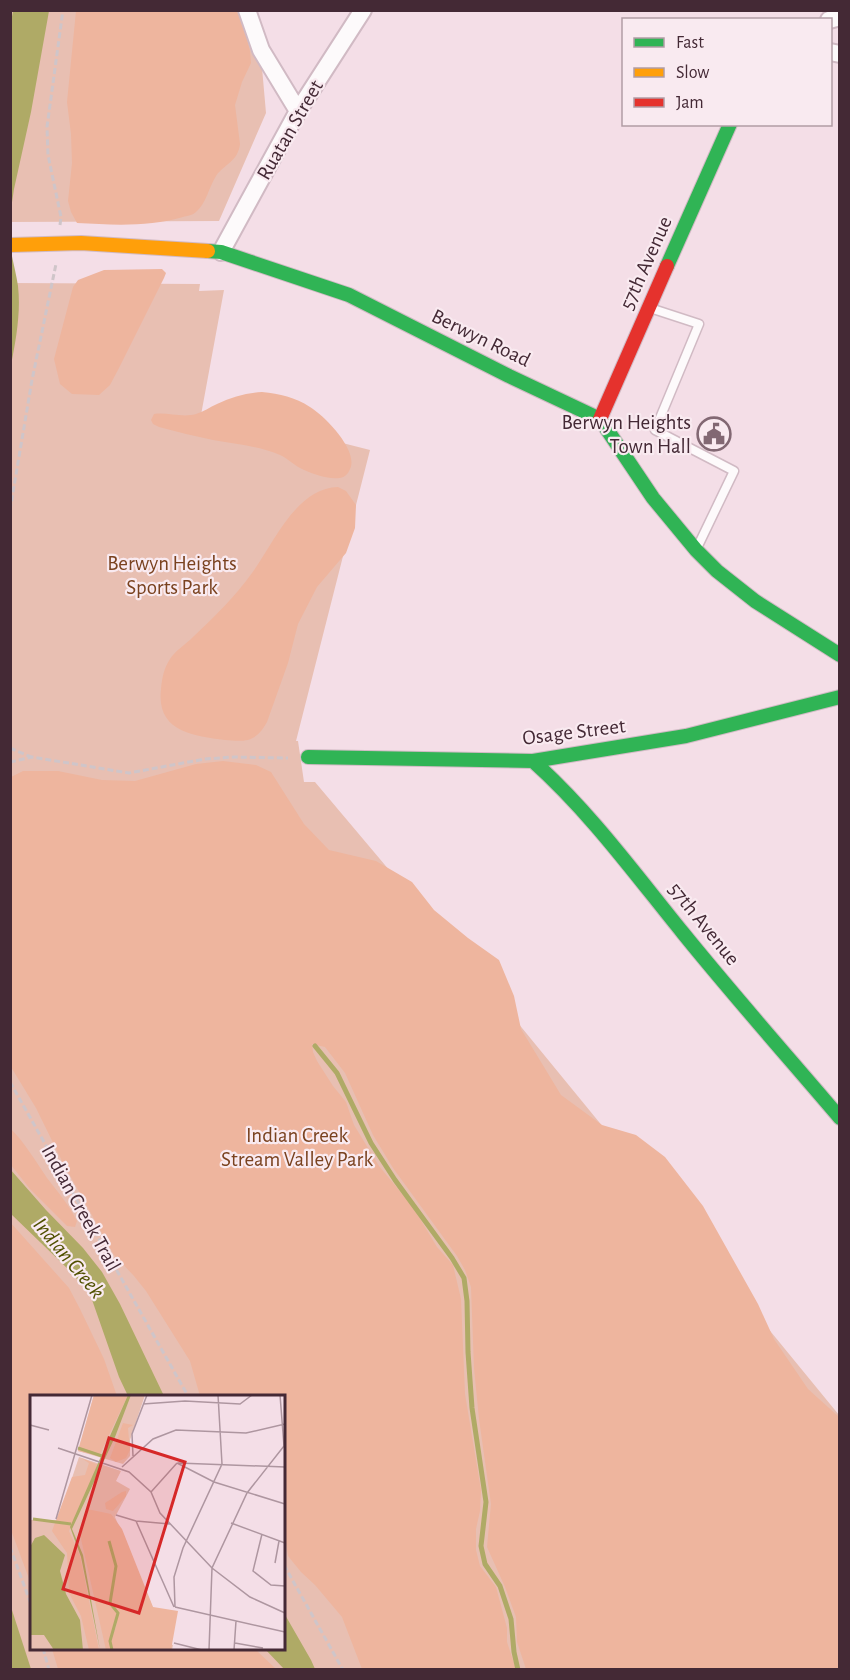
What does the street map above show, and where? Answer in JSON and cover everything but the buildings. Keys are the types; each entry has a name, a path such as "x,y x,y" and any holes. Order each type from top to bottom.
{"street":[{"path":"247,10 261,50 298,111"},
{"name":"Ruatan Street","path":"221,252 298,111 363,10"},
{"name":"57th Avenue","path":"600,419 729,126"},
{"name":"Berwyn Road","path":"17,244 81,243 221,252 349,295 509,376 571,404 600,419 653,498 696,550 735,587 840,655"},
{"name":"Osage Street","path":"308,757 533,761 686,736 840,697"},
{"name":"57th Avenue","path":"533,761 562,787 589,817 712,968 840,1118"}],"lane":[{"path":"649,308 699,324 655,430 734,471 696,550"}],"path":[{"path":"61,217 48,155 47,127 63,10"},
{"path":"10,510 56,269"},
{"path":"10,748 32,757 129,773 205,759 308,757"},
{"path":"10,762 32,757"},
{"name":"Indian Creek Trail","path":"10,1082 187,1395"},
{"path":"10,1547 30,1602"},
{"path":"285,1567 343,1670"},
{"path":"44,1650 49,1670"}],"green space":[{"path":"10,11 257,11 266,113 219,221 11,222"},
{"path":"76,11 240,11 251,63 235,105 239,150 234,159 216,176 202,205 193,214 144,224 77,223 68,201 72,163 67,102"},
{"path":"162,269 166,273 164,278 110,385 99,395 72,394 60,384 54,359 73,287 78,280 104,270"},
{"name":"Indian Creek Stream Valley Park","path":"10,283 200,284 199,291 224,290 201,415 209,409 370,450 296,741 298,741 304,782 315,782 406,890 418,901 839,1415 839,1669 11,1669"},
{"path":"262,392 299,401 324,418 339,435 350,453 350,469 346,475 342,478 319,476 272,452 166,429 153,424 151,420 154,414 196,414 234,397"},
{"path":"338,487 346,491 356,505 355,528 346,553 317,587 298,624 288,663 263,729 250,739 239,741 200,736 179,729 170,723 161,703 161,689 166,666 170,659 239,590 298,507 323,490"},
{"name":"Indian Creek Stream Valley Park","path":"223,761 256,765 271,772 304,824 329,850 376,861 412,882 434,910 499,960 514,996 521,1029 561,1095 602,1125 636,1135 665,1157 703,1206 758,1304 774,1339 808,1389 839,1417 839,1669 526,1669 517,1642 516,1617 487,1547 491,1504 474,1368 471,1287 457,1256 393,1168 373,1135 345,1073 325,1047 312,1044 317,1061 346,1102 354,1125 379,1166 413,1207 437,1247 453,1265 461,1299 465,1394 481,1490 476,1550 480,1566 496,1587 507,1628 507,1642 516,1669 362,1669 342,1617 288,1556 285,1528 285,1395 200,1395 190,1361 146,1291 114,1255 62,1161 36,1108 11,1067 11,777 23,771 58,771 102,780 135,781 196,764"},
{"path":"10,1128 63,1199 77,1221 75,1227 67,1226 30,1189 11,1165"},
{"path":"10,1222 69,1288 104,1359 117,1395 30,1395 30,1581 11,1530"},
{"path":"52,1650 256,1650 276,1669 58,1669"}],"water":[{"path":"13,11 49,11 11,209 10,28"},
{"path":"10,245 18,286 19,306 11,365"},
{"name":"Indian Creek","path":"10,1169 83,1248 102,1272 164,1395 128,1395 90,1294 69,1270 11,1214"},
{"path":"11,1607 31,1669 11,1669"},
{"path":"285,1615 315,1669 284,1669 266,1650 285,1650"}],"waterway":[{"path":"315,1046 337,1073 371,1143 464,1278 472,1408 486,1502 481,1546 485,1564 500,1586 511,1619 518,1670"}],"traffic: fast":[{"path":"667,266 729,126"},
{"path":"208,251 221,252 349,295 600,419 653,498 696,550 717,571 755,601 840,655"},
{"path":"308,757 533,761 686,736 840,697"},
{"path":"533,761 593,822 722,980 840,1118"}],"traffic: slow":[{"path":"10,245 81,243 208,251"}],"traffic: jam":[{"path":"600,419 667,266"}],"place":[{"name":"Berwyn Heights Town Hall","path":"714,434"}],"park label":[{"name":"Berwyn Heights Sports Park","path":"172,575"}]}
